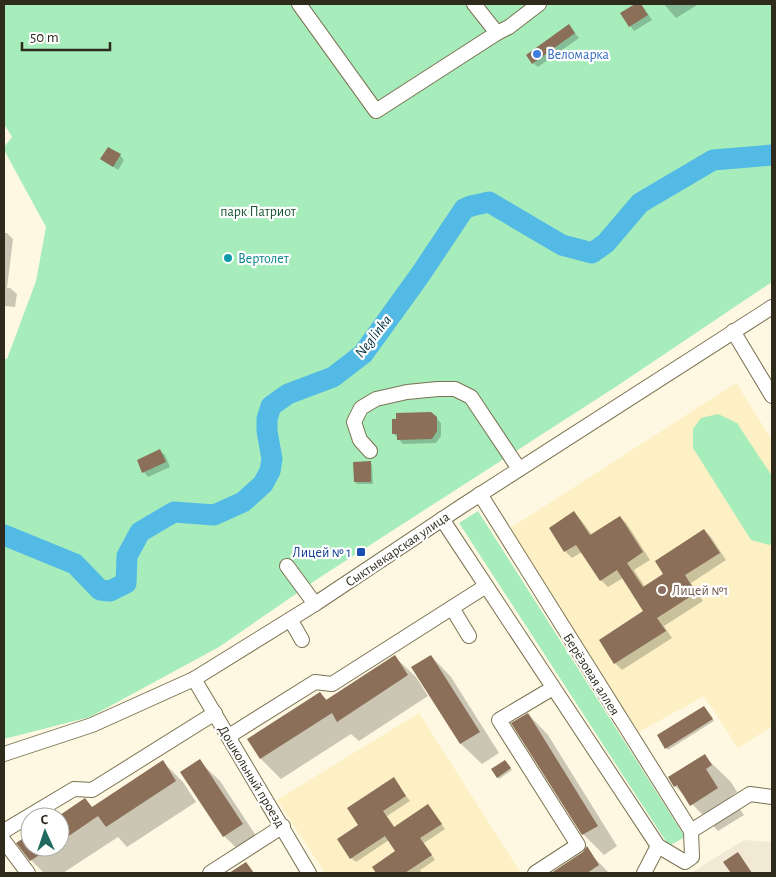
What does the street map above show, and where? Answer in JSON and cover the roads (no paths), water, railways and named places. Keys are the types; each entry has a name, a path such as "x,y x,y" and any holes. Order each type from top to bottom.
{"street":[{"path":"299,4 376,111 509,27 539,4"},
{"path":"474,4 498,33"},
{"name":"Сыктывкарская улица","path":"4,754 92,725 194,679 314,604 480,494 772,307"},
{"path":"733,331 772,396"},
{"path":"370,451 360,440 354,422 361,408 376,399 407,392 455,389 471,397 519,469"},
{"name":"Берёзовая аллея","path":"480,494 691,831 692,857 685,862 658,846"},
{"path":"442,519 658,846 644,873"},
{"path":"287,566 314,604"},
{"path":"229,736 315,682 332,684 486,586"},
{"path":"452,608 470,636"},
{"path":"294,626 302,640"},
{"name":"Дошкольный проезд","path":"194,679 310,873"},
{"path":"536,873 578,845 499,720 553,688"},
{"path":"4,831 74,789 92,790 215,713"},
{"path":"691,831 750,794 772,797"},
{"path":"210,873 283,826"},
{"path":"4,841 28,873"}],"waterway":[{"name":"Neglinka","path":"4,535 75,564 100,590 110,591 126,583 127,556 140,532 174,512 214,515 243,502 263,484 270,471 272,459 267,431 267,419 271,406 288,394 333,377 363,354 420,275 464,209 489,202 562,245 592,253 606,243 640,203 713,160 772,155"}],"place":[{"name":"Веломарка","path":"537,54"},
{"name":"Вертолет","path":"228,258"},
{"name":"Лицей № 1","path":"361,552"},
{"name":"Лицей №1","path":"662,590"}],"park label":[{"name":"парк Патриот","path":"258,211"}]}
